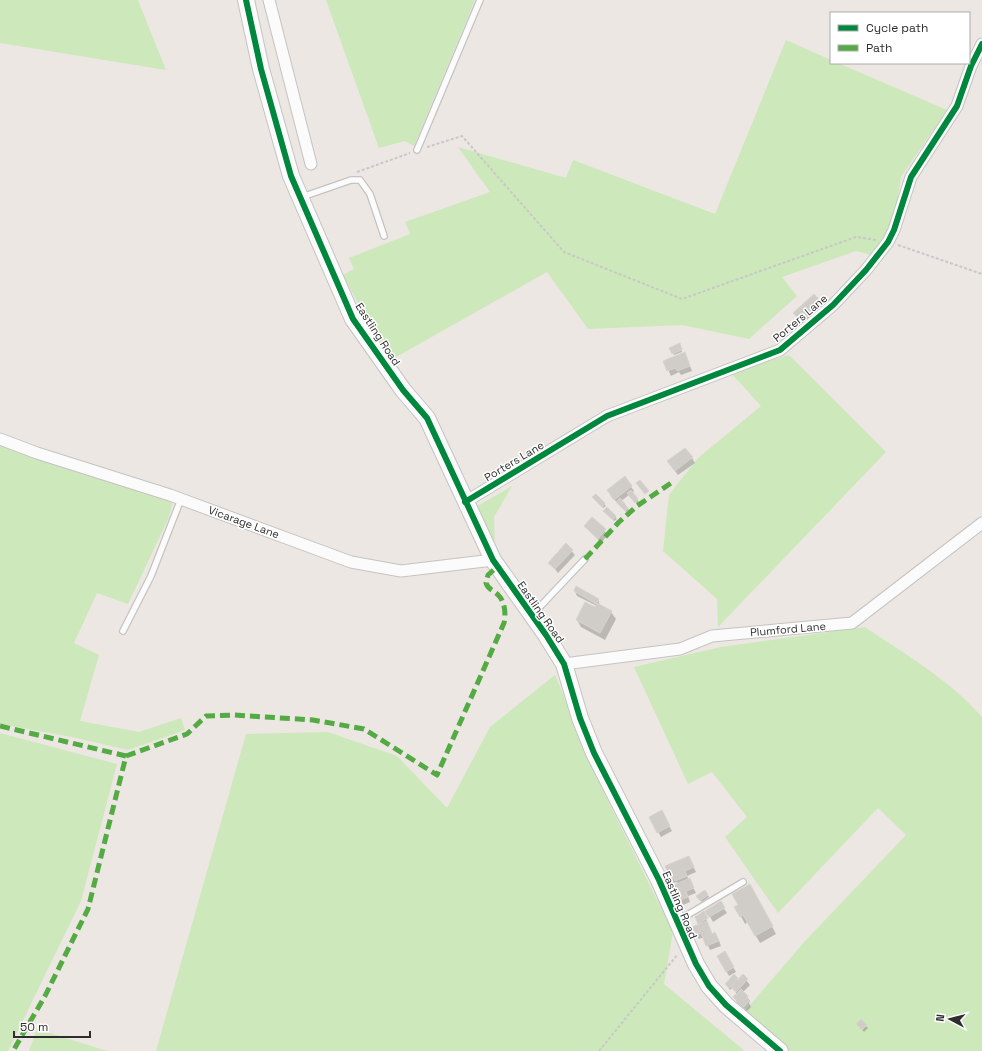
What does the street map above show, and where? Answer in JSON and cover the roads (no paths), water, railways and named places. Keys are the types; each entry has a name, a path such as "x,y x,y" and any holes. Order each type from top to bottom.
{"street":[{"name":"Eastling Road","path":"246,0 261,69 291,176 353,319 403,390 427,418 493,560 531,616 546,635 564,664 580,718 594,753 660,880 686,943 709,986 726,1005 780,1051"},
{"path":"269,0 311,164"},
{"name":"Porters Lane","path":"466,502 607,416 780,350 833,305 866,270 888,242 896,225 911,177 953,112 971,66 982,44"},
{"name":"Vicarage Lane","path":"0,439 38,453 181,498 351,562 401,571 493,560"},
{"name":"Plumford Lane","path":"564,664 680,649 712,636 852,623 982,523"},
{"path":"564,664 570,661 586,658 616,655"}],"lane":[{"path":"417,150 480,0"},
{"path":"300,197 351,180 360,180 370,194 384,236"},
{"path":"123,632 151,576 181,498"},
{"path":"531,616 585,559"},
{"path":"677,921 743,882"}]}
